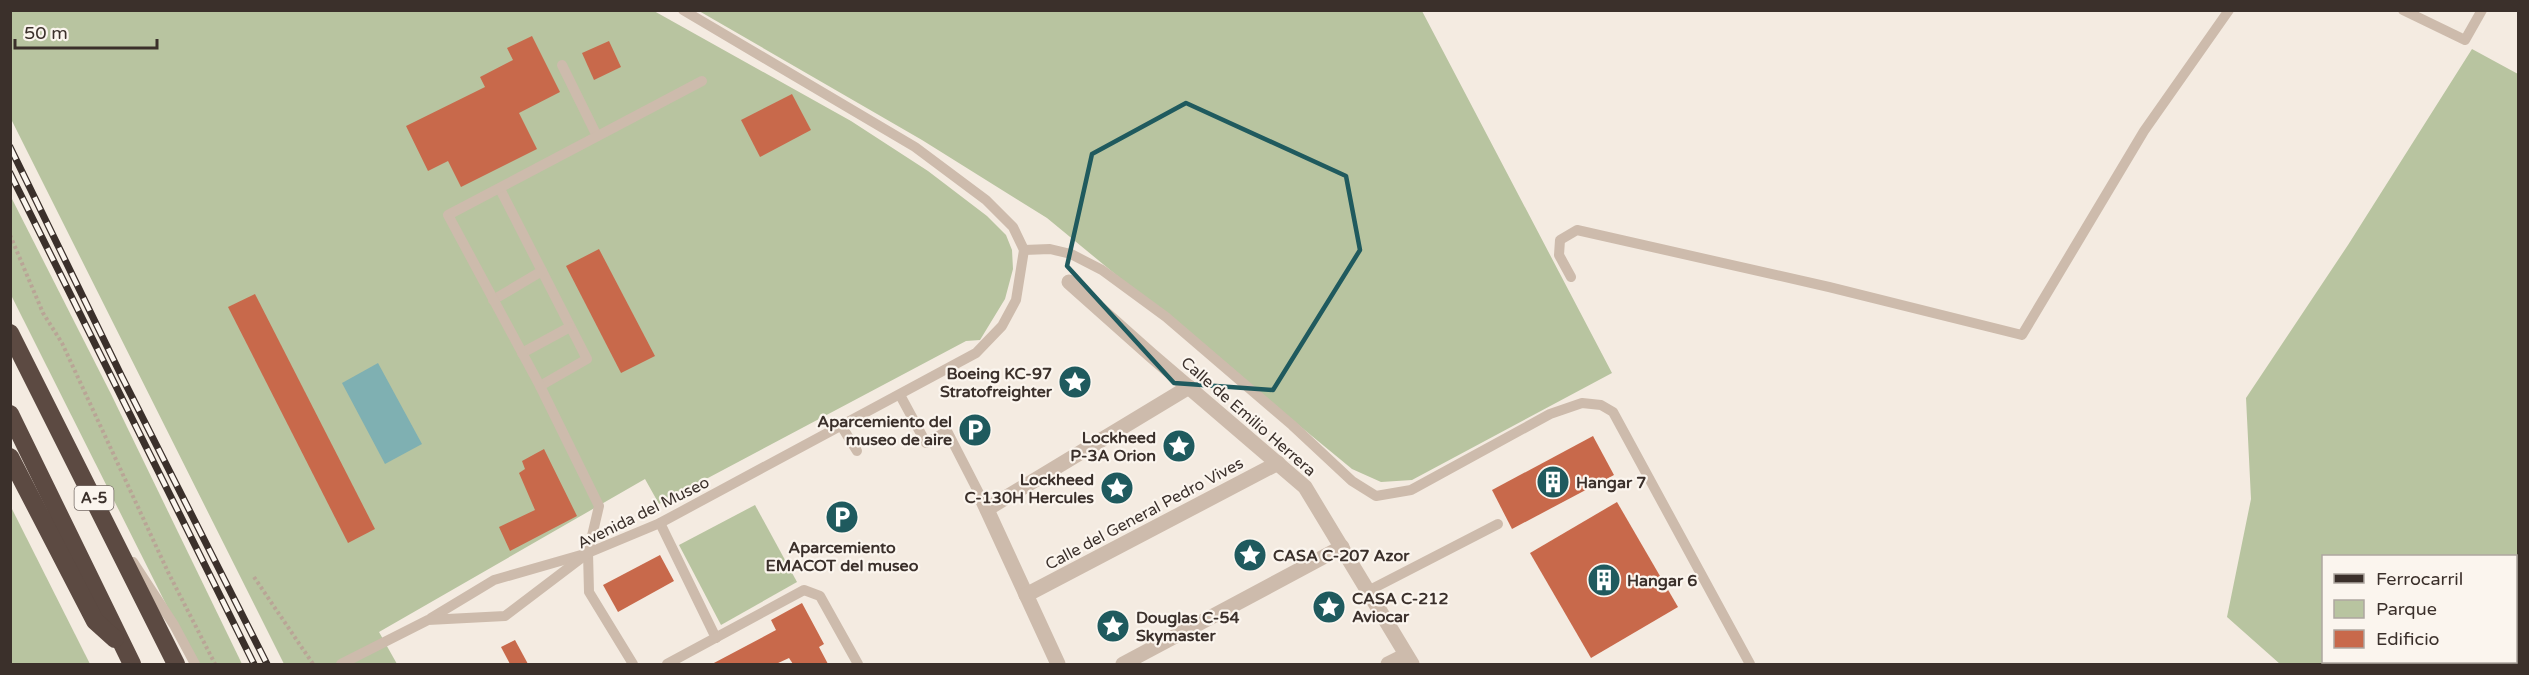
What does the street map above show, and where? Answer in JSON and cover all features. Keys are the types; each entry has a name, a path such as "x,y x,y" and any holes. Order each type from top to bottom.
{"highway":[{"name":"A-5","path":"10,333 176,664"},
{"name":"A-5","path":"10,414 132,664"},
{"path":"10,458 95,621 123,647"}],"street":[{"name":"Calle de Emilio Herrera","path":"1069,282 1305,487 1409,660"},
{"path":"1058,664 985,505 1189,387"},
{"name":"Calle del General Pedro Vives","path":"1026,596 1278,463"},
{"path":"1123,664 1342,547"},
{"path":"1388,664 1409,660"}],"lane":[{"path":"683,10 915,147 986,200 1012,227 1024,250 1050,249 1071,254 1102,270 1166,317 1292,425 1352,481 1376,496 1412,490 1550,414 1582,403 1601,405 1613,412 1750,664"},
{"path":"1571,277 1559,255 1560,240 1577,230 1829,287 2022,335 2144,131 2229,10"},
{"path":"2403,10 2465,40 2482,10"},
{"path":"562,65 597,136"},
{"path":"633,664 589,592 588,553 599,506 540,386 448,215 702,81"},
{"path":"500,189 587,359 540,386"},
{"name":"Avenida del Museo","path":"341,664 425,621 505,616 588,553 660,523 976,353 1002,326 1016,300 1024,250"},
{"path":"493,300 542,272"},
{"path":"522,353 570,327"},
{"path":"900,395 926,443 947,431 985,505"},
{"path":"842,427 857,451"},
{"path":"98,507 174,625 195,664"},
{"path":"660,523 716,638"},
{"path":"1368,591 1498,524"},
{"path":"425,621 494,580 588,553"},
{"path":"667,664 804,590 820,596 858,664"}],"path":[{"path":"10,235 43,313 62,343 168,572 215,664"},
{"path":"254,577 313,664"}],"highlighted area":[{"path":"1186,103 1346,176 1360,250 1273,390 1174,383 1067,266 1092,154"}],"green space":[{"path":"11,11 654,11 851,121 928,171 987,216 1006,235 1012,250 1013,269 1005,299 980,340 966,341 659,504 645,479 379,632 397,664 284,664 11,119"},
{"path":"699,11 1422,11 1612,373 1412,480 1381,482 1352,469 1047,218 922,140"},
{"path":"2472,49 2518,74 2517,606 2517,555 2322,555 2322,663 2514,664 2280,664 2227,617 2251,499 2246,398 2348,245"},
{"path":"10,195 111,394 242,664 196,664 11,295"},
{"path":"755,505 797,582 721,625 679,545"},
{"path":"11,507 90,664 11,664"}],"water":[{"path":"378,363 422,444 385,464 342,383"}],"building":[{"path":"532,36 560,92 519,113 537,149 461,187 448,161 428,171 406,126 485,87 480,77 513,60 507,48"},
{"path":"609,41 621,67 594,80 582,53"},
{"path":"792,94 811,130 760,157 741,120"},
{"path":"599,249 655,356 621,373 566,266"},
{"path":"255,294 375,529 348,543 228,307"},
{"name":"Hangar 7","path":"1593,436 1614,475 1512,529 1492,490"},
{"path":"544,449 577,516 510,551 499,527 535,510 519,473 525,469 522,461"},
{"name":"Hangar 6","path":"1617,502 1678,607 1591,658 1530,553"},
{"path":"660,555 674,581 618,612 603,585"},
{"path":"802,603 824,644 819,647 828,664 793,664 789,658 776,664 712,664 776,630 771,620"},
{"path":"515,640 528,664 510,664 501,647"}],"railway":[{"path":"10,147 122,377 267,664"},
{"path":"10,173 254,664"}],"place":[{"name":"Boeing KC-97 Stratofreighter","path":"1075,382"},
{"name":"Aparcemiento del museo de aire","path":"975,430"},
{"name":"Lockheed P-3A Orion","path":"1179,446"},
{"name":"Hangar 7","path":"1553,482"},
{"name":"Lockheed C-130H Hercules","path":"1117,488"},
{"name":"Aparcemiento EMACOT del museo","path":"842,517"},
{"name":"CASA C-207 Azor","path":"1250,555"},
{"name":"Hangar 6","path":"1604,580"},
{"name":"CASA C-212 Aviocar","path":"1329,607"},
{"name":"Douglas C-54 Skymaster","path":"1113,626"}]}
